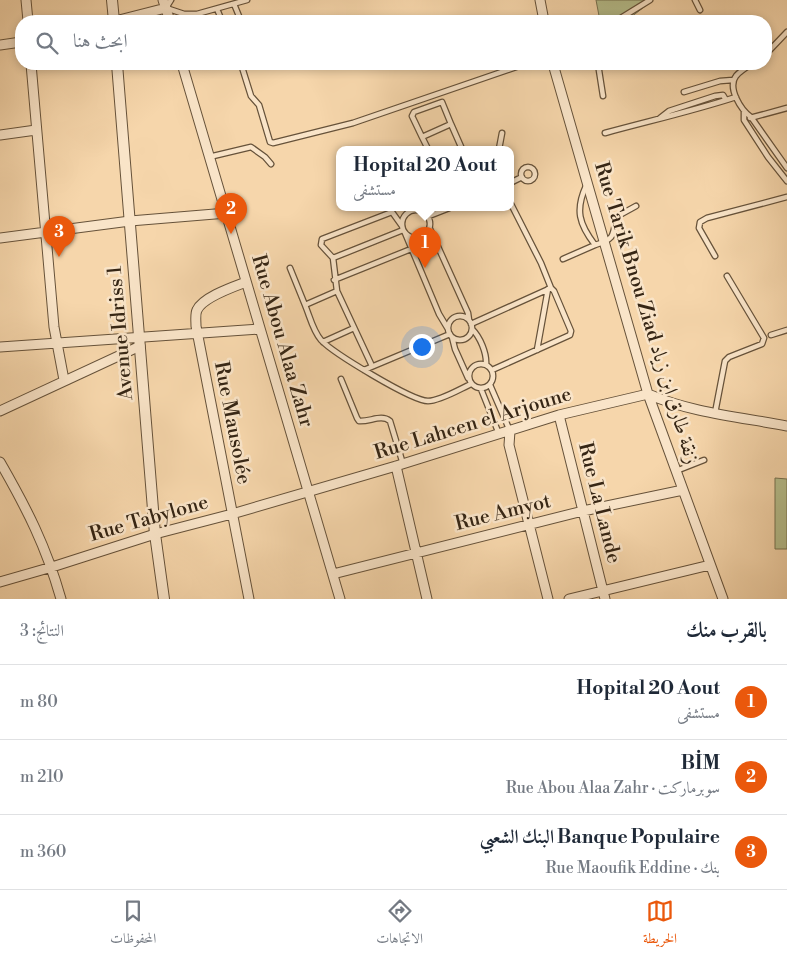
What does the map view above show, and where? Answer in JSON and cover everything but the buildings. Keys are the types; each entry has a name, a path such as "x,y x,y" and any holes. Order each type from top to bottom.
{"street":[{"path":"26,0 27,15"},
{"path":"112,0 113,15"},
{"path":"540,0 543,15"},
{"path":"132,15 167,3"},
{"path":"0,45 15,43"},
{"path":"31,70 56,342 64,380"},
{"name":"Avenue Idriss 1","path":"117,70 139,341 156,534 164,599"},
{"name":"Rue Abou Alaa Zahr","path":"184,70 340,599"},
{"name":"Rue Tarik Bnou Ziad زنقة طارق ابن زياد","path":"555,70 587,185 599,244 648,394 723,599"},
{"path":"0,135 36,130"},
{"path":"0,238 130,221 226,213"},
{"name":"Rue Mausolée","path":"246,282 218,294 201,305 196,311 197,333 249,599"},
{"path":"0,347 56,342 139,341 197,333 260,329"},
{"path":"0,411 139,341"},
{"path":"648,394 676,405 787,426"},
{"name":"Rue Lahcen el Arjoune","path":"309,492 559,415 648,394"},
{"name":"Rue La Lande","path":"559,415 604,594"},
{"path":"510,430 509,445 548,599"},
{"path":"499,434 509,445"},
{"path":"0,462 4,478 37,530 52,567 61,599"},
{"path":"400,465 427,599"},
{"name":"Rue Amyot","path":"333,574 528,524 683,490"},
{"name":"Rue Tabylone","path":"0,582 156,534 309,492"},
{"path":"569,599 604,594 710,565"}],"lane":[{"path":"167,3 184,14 197,14 247,0"},
{"path":"626,15 650,0"},
{"path":"695,0 700,10"},
{"path":"234,4 239,15"},
{"path":"217,8 220,15"},
{"path":"772,48 787,32"},
{"path":"244,70 251,96 259,105 270,142 274,143 353,123 508,70"},
{"path":"599,70 603,96"},
{"path":"742,70 734,80 733,85 736,97 744,112 751,117 787,168"},
{"path":"684,92 720,81 734,80"},
{"path":"606,133 736,97"},
{"path":"426,146 412,116 414,112 442,102 461,146"},
{"path":"744,120 787,108"},
{"path":"744,112 744,120 787,181"},
{"path":"422,137 451,124"},
{"path":"500,146 502,133"},
{"path":"760,145 768,141"},
{"path":"209,157 251,147 266,157 271,164"},
{"path":"514,181 522,177"},
{"path":"587,185 581,198 580,217 589,237 599,244"},
{"path":"715,256 699,228 700,222 707,218 787,197"},
{"path":"562,259 612,237 616,217 636,206"},
{"path":"492,370 571,333 550,289 541,263 514,210"},
{"path":"372,366 337,291 334,280 333,258 321,245 322,239 386,211"},
{"path":"392,211 403,230 439,314 450,333 460,340 465,339 471,333 468,313 430,228"},
{"path":"409,211 403,217 403,230 412,238 417,238 425,235 430,228 431,222 425,211"},
{"path":"422,211 427,214 438,211"},
{"path":"333,258 403,230"},
{"path":"334,280 411,249"},
{"path":"290,268 317,335 323,342 364,370 417,399 426,401 470,382"},
{"path":"715,413 725,361 729,357 762,344 764,341 727,276"},
{"path":"471,324 550,289"},
{"path":"537,350 550,289"},
{"path":"305,305 337,291"},
{"path":"486,365 487,358 471,324 465,318 456,317 449,324 455,349 470,382 481,389 499,434"},
{"path":"323,342 354,328"},
{"path":"771,335 787,330"},
{"path":"364,370 450,333"},
{"path":"470,382 469,372 474,366 478,364 486,365 492,370 494,378 490,386 481,389"},
{"path":"341,378 357,418 360,421 387,418 390,421 400,465"},
{"path":"490,386 510,430"},
{"path":"676,471 704,460"}],"green space":[{"path":"596,0 653,0 634,15 599,15"},
{"path":"775,478 787,479 787,549 775,549"}],"place":[{"name":"BİM","path":"231,234"},
{"name":"Banque Populaire البنك الشعبي","path":"59,257"},
{"name":"Hopital 20 Aout","path":"425,268"}]}
